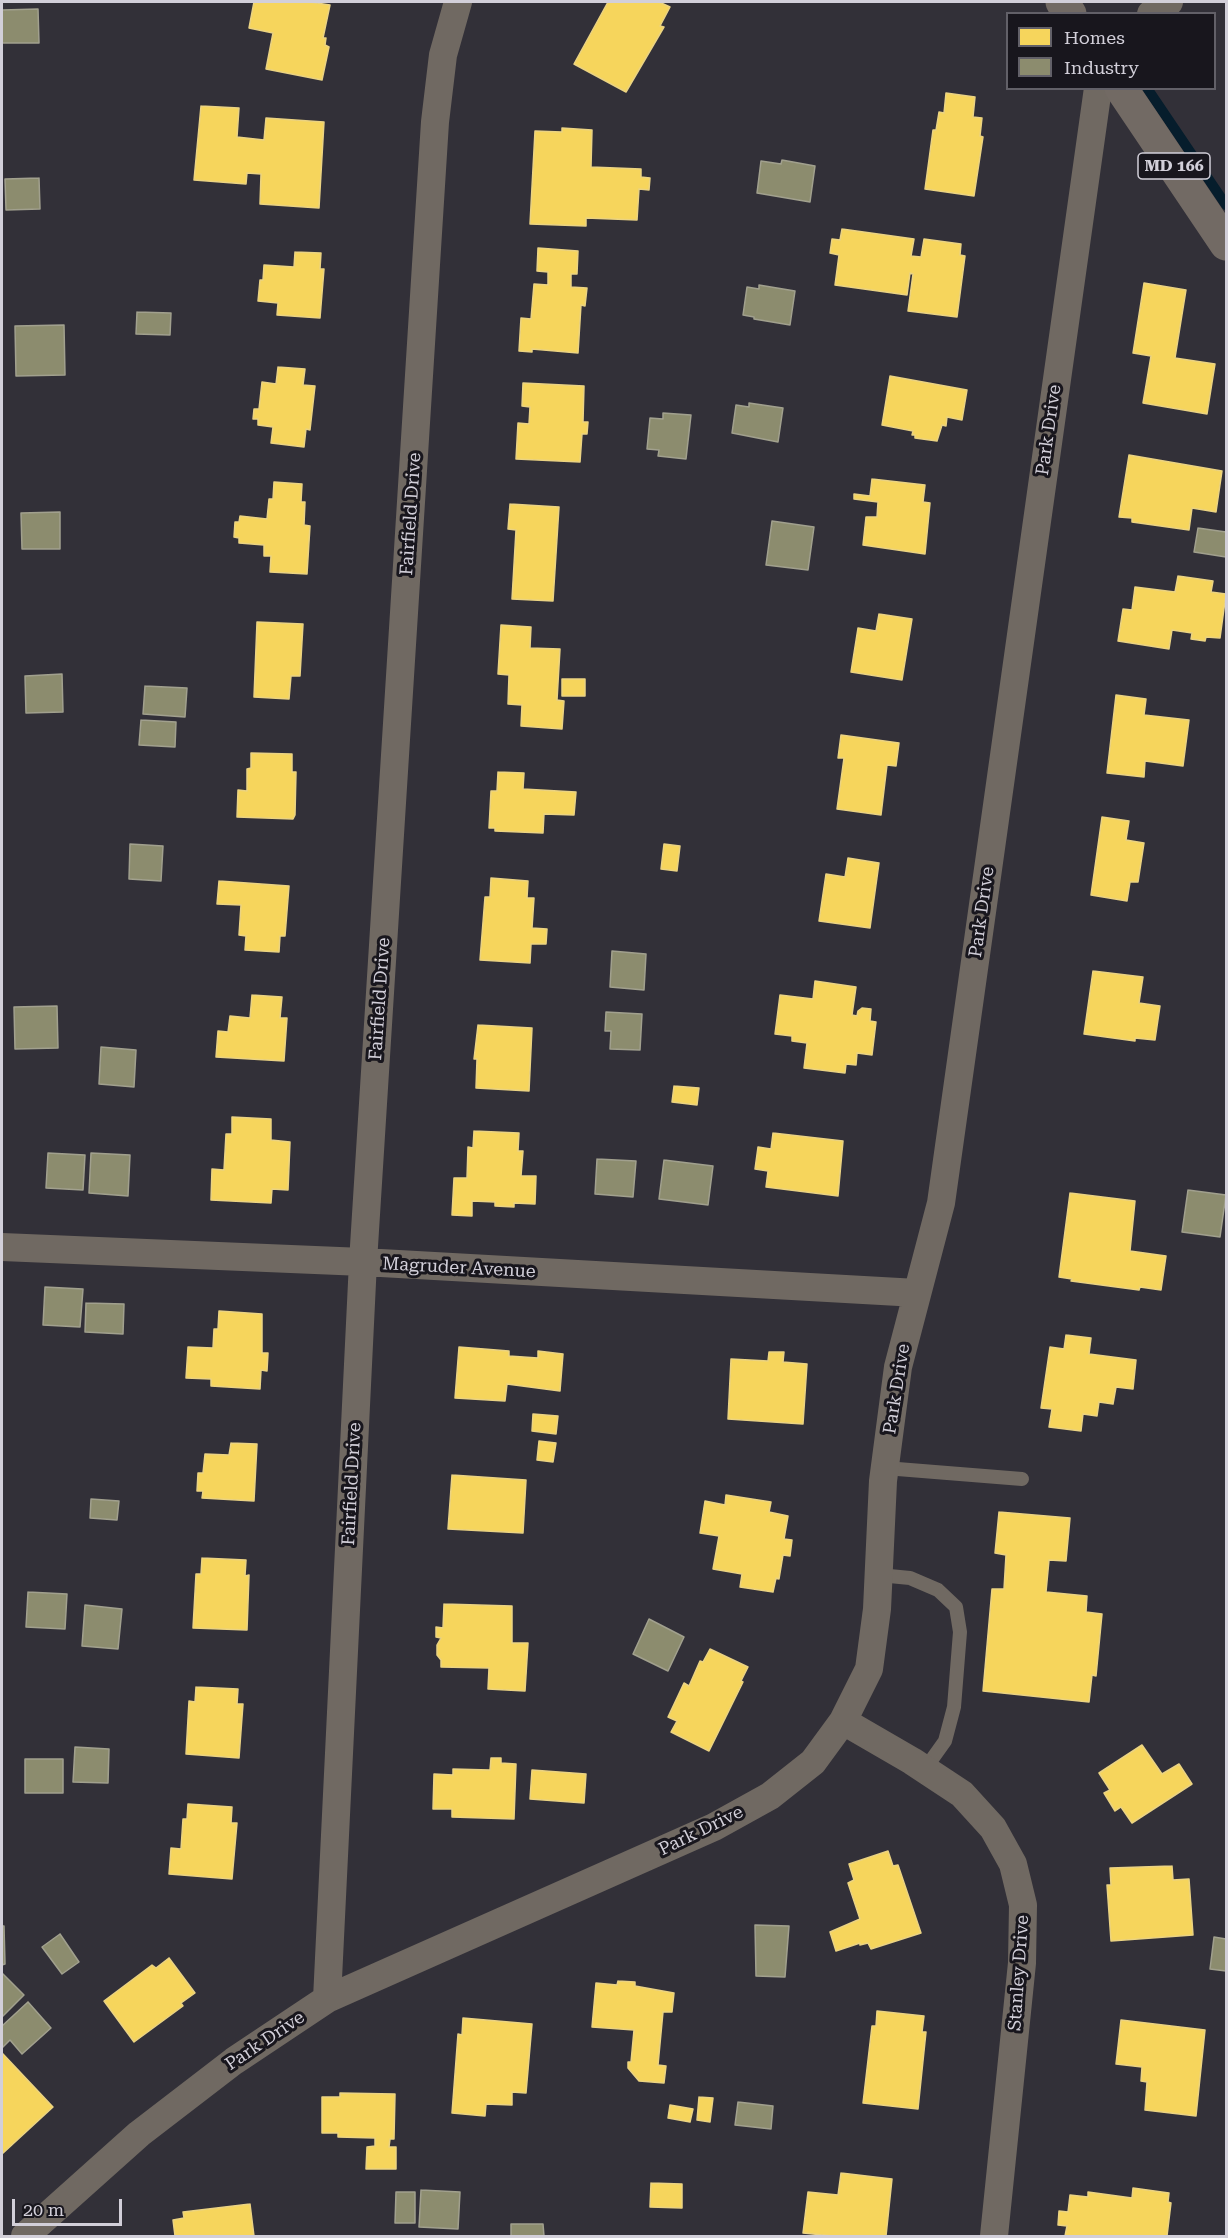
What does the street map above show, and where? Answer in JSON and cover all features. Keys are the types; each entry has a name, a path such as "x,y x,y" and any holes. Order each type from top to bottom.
{"main road":[{"name":"MD 166","path":"1122,90 1227,244"}],"street":[{"name":"Fairfield Drive","path":"327,1999 363,1262 435,122 443,55 458,2"},
{"path":"1154,12 1169,2"},
{"name":"Park Drive","path":"25,2236 139,2134 234,2061 327,1999 714,1827 770,1796 813,1762 843,1721 869,1669 877,1609 885,1468 898,1367 941,1203 1098,90"},
{"name":"Magruder Avenue","path":"2,1247 363,1262 917,1293"},
{"name":"Stanley Drive","path":"843,1721 925,1769 962,1794 993,1828 1013,1864 1023,1905 1022,1963 994,2236"}],"lane":[{"path":"885,1468 1022,1479"},
{"path":"879,1575 910,1578 938,1590 956,1607 960,1632 954,1707 945,1741 925,1769"}],"building: Homes":[{"path":"254,2 310,2 330,5 323,38 326,38 325,45 329,47 322,80 266,69 273,33 249,28"},
{"path":"608,2 659,2 670,7 660,26 664,27 626,92 574,64"},
{"path":"946,93 975,97 973,117 982,118 980,136 983,137 974,196 925,189 933,130 936,130 939,112 944,113"},
{"path":"201,106 239,108 237,137 264,140 266,118 324,122 319,208 260,204 261,174 247,173 246,184 194,180"},
{"path":"562,128 592,130 591,167 641,169 641,177 650,178 649,190 639,189 637,220 586,218 586,226 530,224 535,131 562,132"},
{"path":"842,229 914,239 911,256 921,257 924,239 961,244 960,255 965,256 957,317 908,311 913,274 910,273 907,295 835,285 839,255 830,253 832,239 840,240"},
{"path":"538,248 578,251 577,274 571,274 571,287 587,288 585,306 581,305 578,353 532,349 532,352 519,351 521,318 531,319 534,284 548,285 548,272 537,271"},
{"path":"295,252 321,253 320,269 324,269 320,318 277,315 278,303 258,301 264,265 294,267"},
{"path":"1144,283 1186,290 1175,358 1215,364 1207,414 1143,403 1151,356 1133,353"},
{"path":"278,367 305,369 303,385 315,386 310,430 306,429 304,447 271,443 273,427 258,425 258,419 253,419 254,409 259,409 262,382 276,384"},
{"path":"890,376 967,390 962,420 947,417 946,426 942,425 937,441 915,438 915,435 912,435 913,431 882,425"},
{"path":"523,383 584,386 583,422 588,422 587,434 582,434 580,462 516,459 518,423 529,424 530,407 522,406"},
{"path":"1129,455 1222,471 1216,512 1192,508 1189,530 1132,522 1132,518 1119,517"},
{"path":"872,479 925,485 923,502 930,503 925,554 863,545 866,517 877,517 878,502 854,499 854,494 870,496"},
{"path":"274,482 302,484 301,502 305,502 304,525 310,526 307,574 270,572 271,556 264,556 264,545 239,543 239,538 234,537 235,522 239,522 240,516 267,519 269,499 273,499"},
{"path":"510,504 559,507 553,601 512,599 516,530 508,529"},
{"path":"1178,576 1213,581 1211,592 1226,594 1220,638 1206,637 1205,641 1191,639 1192,633 1172,630 1169,649 1118,641 1123,609 1132,610 1135,587 1175,592"},
{"path":"879,614 912,619 902,680 851,672 858,628 876,631"},
{"path":"257,622 303,624 300,676 291,676 289,699 254,697"},
{"path":"501,625 531,627 530,648 560,649 557,700 564,701 562,729 521,726 522,705 508,704 509,675 498,674"},
{"path":"562,679 585,679 585,696 562,696"},
{"path":"1116,695 1146,699 1144,715 1189,720 1183,766 1145,761 1144,777 1107,773"},
{"path":"841,735 899,743 896,766 887,765 881,815 837,809 844,758 838,758"},
{"path":"251,753 292,754 292,772 296,772 293,819 237,817 238,790 247,791 247,769 251,768"},
{"path":"498,772 524,773 523,789 576,792 574,815 544,814 543,833 495,831 495,828 489,828 491,791 497,791"},
{"path":"1102,817 1129,821 1126,840 1144,843 1138,882 1130,882 1127,901 1091,895"},
{"path":"664,844 680,846 677,871 661,869"},
{"path":"848,858 879,863 870,928 819,921 826,874 845,877"},
{"path":"491,878 528,881 527,898 534,898 532,928 547,929 546,944 531,944 530,963 480,960 485,897 490,897"},
{"path":"219,881 289,886 285,936 280,936 279,952 245,950 246,936 239,935 241,905 217,904"},
{"path":"1093,971 1143,977 1139,1003 1160,1006 1155,1040 1135,1038 1135,1041 1084,1034"},
{"path":"815,981 856,987 852,1015 857,1016 858,1011 862,1008 871,1009 870,1021 876,1022 872,1055 857,1053 856,1065 846,1064 845,1073 804,1068 807,1043 792,1041 792,1036 775,1034 780,995 813,999"},
{"path":"252,995 282,997 280,1018 287,1018 284,1061 216,1057 218,1031 228,1032 230,1016 250,1018"},
{"path":"478,1025 532,1028 529,1091 476,1088 477,1059 474,1059"},
{"path":"674,1086 699,1088 697,1105 672,1102"},
{"path":"232,1117 271,1119 271,1140 290,1142 288,1190 272,1189 271,1203 211,1200 212,1169 224,1170 226,1134 232,1134"},
{"path":"474,1131 519,1133 518,1151 523,1151 521,1176 536,1176 535,1204 514,1203 514,1207 495,1206 495,1202 472,1201 472,1216 452,1215 454,1178 467,1178 468,1147 473,1148"},
{"path":"773,1133 843,1141 838,1196 766,1187 768,1171 755,1169 758,1147 771,1149"},
{"path":"1070,1193 1135,1201 1130,1251 1166,1256 1161,1290 1140,1287 1139,1290 1071,1281 1072,1279 1059,1277"},
{"path":"219,1311 262,1314 262,1353 268,1353 267,1371 261,1370 260,1389 211,1386 211,1379 186,1378 188,1347 213,1348 214,1329 218,1329"},
{"path":"1066,1335 1091,1338 1089,1354 1136,1360 1133,1389 1116,1387 1113,1404 1099,1402 1097,1416 1083,1414 1081,1431 1049,1427 1052,1409 1041,1408 1050,1347 1064,1349"},
{"path":"459,1347 509,1351 509,1356 538,1358 538,1351 563,1354 560,1391 507,1384 505,1401 455,1398"},
{"path":"769,1352 784,1352 783,1362 807,1364 803,1424 728,1419 731,1359 768,1361"},
{"path":"533,1414 558,1416 556,1434 532,1431"},
{"path":"539,1441 556,1443 553,1462 537,1460"},
{"path":"231,1443 257,1444 254,1501 202,1498 203,1491 197,1491 198,1473 203,1473 205,1454 229,1455"},
{"path":"452,1475 526,1480 523,1533 448,1529"},
{"path":"726,1495 771,1502 769,1512 788,1516 784,1539 792,1540 790,1556 783,1555 779,1579 776,1578 773,1592 740,1587 742,1574 713,1569 719,1536 700,1533 705,1501 725,1505"},
{"path":"999,1512 1070,1518 1066,1561 1049,1560 1046,1592 1087,1596 1086,1612 1102,1614 1096,1676 1092,1675 1089,1702 983,1691 992,1589 1004,1589 1006,1555 995,1553"},
{"path":"202,1558 246,1560 245,1576 249,1575 247,1630 193,1628 196,1574 201,1574"},
{"path":"444,1604 512,1606 512,1643 528,1643 525,1691 488,1689 489,1668 441,1667 437,1645 441,1638 436,1637 436,1627 443,1628"},
{"path":"710,1649 748,1667 709,1751 671,1732 677,1721 668,1717 684,1683 689,1686 700,1661 703,1662"},
{"path":"196,1687 238,1689 237,1704 243,1704 239,1758 186,1754 189,1701 195,1702"},
{"path":"1142,1745 1162,1774 1179,1764 1192,1784 1132,1823 1121,1807 1115,1811 1104,1793 1110,1790 1099,1773"},
{"path":"491,1758 501,1758 501,1763 516,1764 514,1819 452,1817 452,1809 433,1809 434,1774 453,1775 453,1769 490,1770"},
{"path":"532,1770 586,1774 584,1803 530,1799"},
{"path":"188,1804 232,1807 231,1823 237,1823 232,1879 169,1874 171,1848 181,1849 183,1819 187,1819"},
{"path":"888,1851 893,1866 898,1865 921,1933 871,1949 868,1943 860,1945 860,1943 836,1951 830,1932 860,1919 848,1883 854,1880 849,1864"},
{"path":"1172,1866 1173,1880 1189,1879 1193,1935 1111,1941 1107,1885 1111,1885 1110,1868"},
{"path":"169,1958 195,1993 181,2003 183,2006 134,2042 104,2001 152,1965 156,1968"},
{"path":"618,1981 635,1982 635,1986 674,1993 672,2012 663,2012 658,2065 666,2066 664,2083 639,2081 628,2068 628,2062 631,2062 634,2030 592,2027 596,1983 617,1985"},
{"path":"877,2011 924,2016 922,2032 926,2032 918,2109 863,2103 872,2026 876,2026"},
{"path":"463,2018 532,2024 526,2093 512,2092 512,2105 486,2104 485,2116 452,2113 458,2034 462,2035"},
{"path":"1121,2020 1205,2030 1196,2116 1145,2110 1147,2082 1141,2081 1142,2067 1116,2064"},
{"path":"2,2055 53,2107 2,2154"},
{"path":"340,2093 395,2094 394,2139 390,2139 389,2147 396,2147 396,2169 366,2169 367,2147 375,2146 375,2138 338,2137 338,2133 322,2133 322,2097 340,2097"},
{"path":"699,2097 713,2098 710,2122 697,2120"},
{"path":"670,2105 693,2109 690,2122 668,2118"},
{"path":"841,2173 892,2179 886,2236 833,2236 803,2233 808,2192 838,2195"},
{"path":"651,2183 682,2184 682,2208 650,2207"},
{"path":"1133,2188 1169,2193 1168,2202 1171,2203 1167,2236 1065,2236 1067,2226 1058,2225 1059,2211 1068,2212 1070,2195 1088,2197 1088,2192 1132,2198"},
{"path":"250,2204 254,2236 175,2236 173,2220 184,2218 183,2212"}],"building: Industry":[{"path":"38,9 39,43 2,43 2,10"},
{"path":"782,160 815,166 810,202 757,193 761,161 781,164"},
{"path":"39,178 40,209 6,210 5,179"},
{"path":"759,285 795,291 790,325 743,315 747,287 759,289"},
{"path":"137,312 171,313 170,335 136,334"},
{"path":"64,325 65,375 16,376 15,326"},
{"path":"749,403 783,408 778,442 732,433 736,405 749,407"},
{"path":"663,413 691,415 686,459 658,456 659,450 647,449 650,418 663,419"},
{"path":"60,512 60,549 22,549 21,513"},
{"path":"772,521 814,527 808,570 766,565"},
{"path":"1198,528 1226,532 1226,557 1194,552"},
{"path":"62,674 63,712 26,713 25,676"},
{"path":"145,686 187,688 185,717 143,714"},
{"path":"141,720 176,722 175,747 139,745"},
{"path":"130,844 163,846 161,881 129,879"},
{"path":"612,951 646,954 644,990 610,987"},
{"path":"57,1006 58,1048 15,1049 14,1007"},
{"path":"606,1012 642,1014 640,1050 610,1049 611,1031 605,1031"},
{"path":"101,1047 136,1050 134,1087 99,1084"},
{"path":"48,1153 85,1155 83,1190 46,1188"},
{"path":"91,1153 130,1155 128,1196 89,1193"},
{"path":"597,1159 636,1161 633,1197 595,1194"},
{"path":"664,1160 713,1166 708,1205 659,1199"},
{"path":"1188,1190 1226,1195 1220,1237 1182,1232"},
{"path":"45,1287 83,1289 80,1327 43,1325"},
{"path":"86,1303 124,1304 123,1334 85,1332"},
{"path":"91,1499 119,1501 117,1520 90,1518"},
{"path":"28,1592 67,1594 65,1629 26,1627"},
{"path":"85,1605 122,1609 118,1649 82,1646"},
{"path":"649,1619 684,1637 668,1671 633,1654"},
{"path":"75,1747 109,1749 108,1783 73,1782"},
{"path":"25,1759 63,1759 63,1793 25,1793"},
{"path":"755,1925 789,1926 785,1977 756,1976"},
{"path":"2,1926 4,1926 5,1964 2,1965"},
{"path":"60,1934 79,1962 62,1974 42,1947"},
{"path":"1214,1937 1226,1939 1226,1971 1210,1969"},
{"path":"2,1973 24,1995 2,2017"},
{"path":"28,2002 51,2028 22,2054 10,2040 2,2048 2,2026"},
{"path":"738,2102 773,2106 771,2129 735,2125"},
{"path":"421,2190 460,2192 458,2229 419,2227"},
{"path":"396,2192 415,2192 415,2223 395,2223"},
{"path":"511,2224 543,2224 544,2236 511,2236"}],"waterway":[{"path":"1148,90 1226,205"}]}
